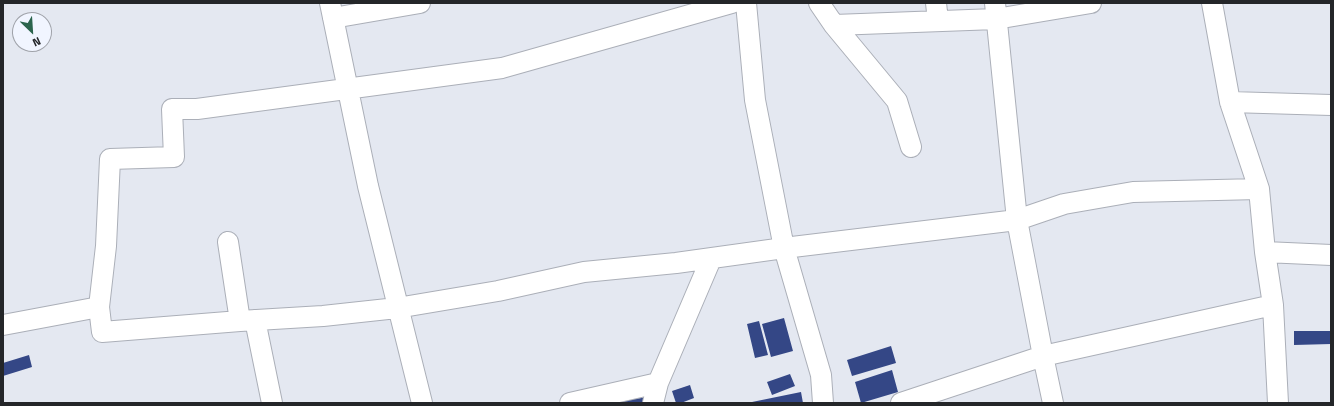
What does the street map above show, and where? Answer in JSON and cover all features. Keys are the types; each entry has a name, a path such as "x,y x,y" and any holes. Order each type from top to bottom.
{"street":[{"path":"420,3 331,11 368,186 397,308 422,403"},
{"path":"732,3 502,68 348,87 197,109 172,109 174,157 110,160 106,246 99,307 102,332 247,320 323,316 397,308 498,291 584,272 1017,220 1064,204 1133,192 1260,189"},
{"path":"746,3 755,100 784,248 821,375 823,403"},
{"path":"819,3 834,25 897,101 911,147"},
{"path":"834,25 937,12 996,11 1091,3"},
{"path":"1212,3 1230,102 1260,189 1265,252 1273,305 1278,403"},
{"path":"996,11 1017,220 1053,403"},
{"path":"1230,102 1331,105"},
{"path":"228,242 247,320 272,403"},
{"path":"1265,252 1331,256"},
{"path":"653,403 658,383 710,258"},
{"path":"901,403 1043,356 1273,305"},
{"path":"3,325 99,307"},
{"path":"570,403 658,383"}],"building":[{"path":"784,318 793,351 771,357 762,324"},
{"path":"759,321 768,355 755,358 747,324"},
{"path":"1294,331 1331,331 1331,344 1294,345"},
{"path":"891,346 896,363 852,376 847,360"},
{"path":"29,355 32,367 3,376 3,363"},
{"path":"892,370 898,392 861,403 855,382"},
{"path":"790,374 795,386 772,395 767,382"},
{"path":"690,385 694,398 681,403 676,403 672,391"},
{"path":"801,392 803,403 752,403 752,402"},
{"path":"649,397 649,403 610,403 610,402"}]}
